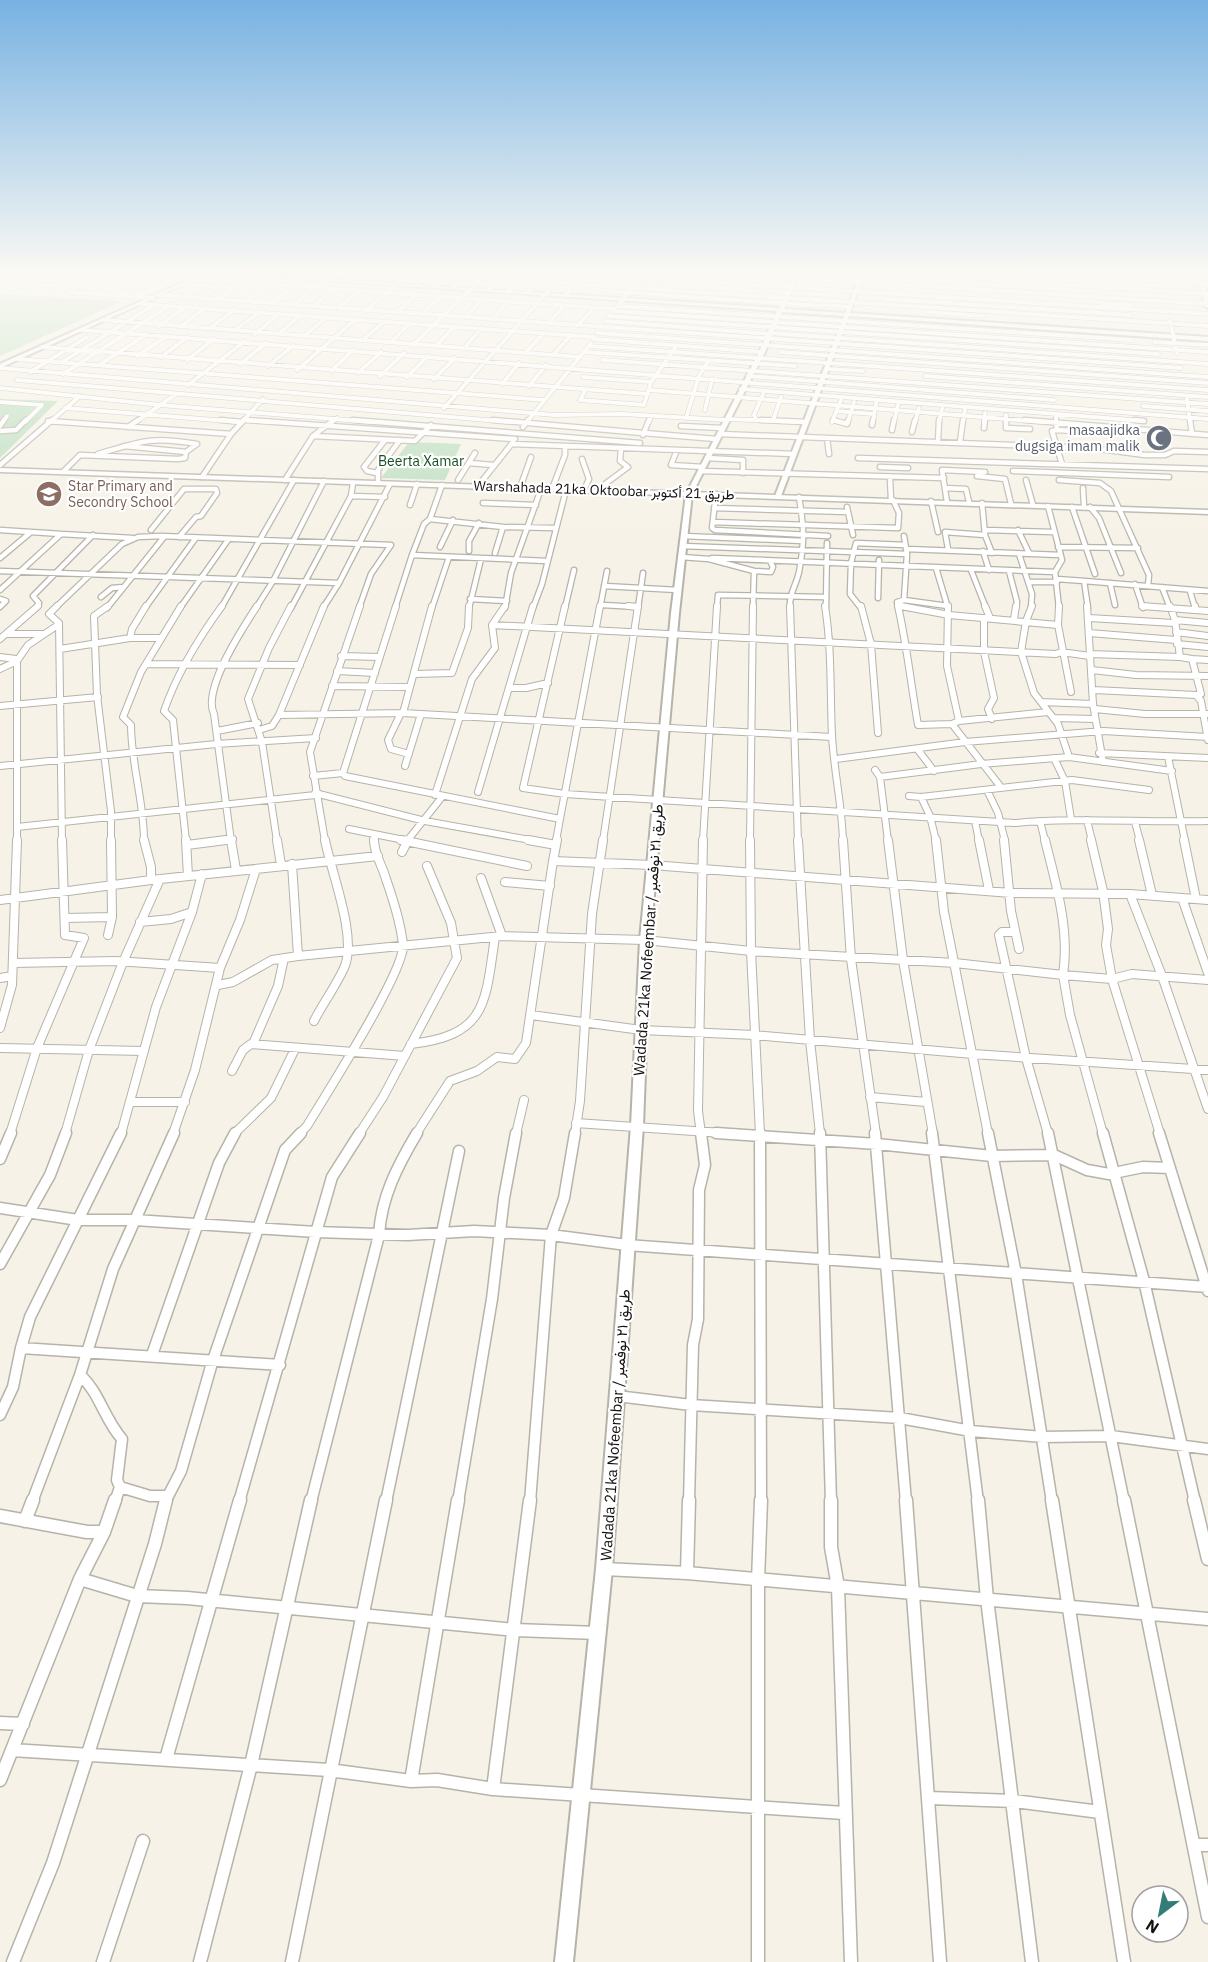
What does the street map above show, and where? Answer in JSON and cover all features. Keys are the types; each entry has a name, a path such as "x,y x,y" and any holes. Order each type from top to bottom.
{"main road":[{"name":"Warshahada 21ka Oktoobar طريق 21 أكتوبر","path":"0,470 1208,512"}],"street":[{"path":"2,388 40,365"},
{"path":"22,391 59,365"},
{"path":"38,393 79,365"},
{"path":"91,365 544,400"},
{"path":"55,395 99,365"},
{"path":"128,427 214,365"},
{"path":"248,365 434,380 575,387 585,391 709,393 736,365"},
{"path":"202,488 231,434 261,401 303,365"},
{"path":"331,371 338,365"},
{"path":"358,373 367,365"},
{"path":"285,480 313,436 348,408 392,365"},
{"path":"407,377 419,365"},
{"path":"434,380 449,365"},
{"path":"313,436 416,441 483,365"},
{"path":"502,384 518,365"},
{"path":"540,365 723,380 737,365"},
{"path":"529,386 546,365"},
{"path":"594,369 598,365"},
{"path":"615,370 619,365"},
{"path":"635,372 641,365"},
{"path":"585,391 580,400 644,405 651,382 665,365"},
{"path":"676,365 727,368"},
{"path":"678,376 685,365"},
{"path":"723,380 727,368 731,365"},
{"name":"Wadada 21ka Nofeembar / طريق ٢١ نوفمبر","path":"564,1962 604,1569 637,1126 645,940 682,546 689,494 753,365"},
{"path":"761,398 766,365"},
{"path":"767,384 768,365"},
{"path":"765,391 768,365"},
{"path":"769,378 770,365"},
{"path":"772,365 772,371"},
{"path":"756,420 754,416 776,365 795,366 784,393"},
{"path":"772,371 792,373 802,365"},
{"path":"769,378 789,379 805,365"},
{"path":"787,386 808,365"},
{"path":"773,420 784,393 811,365"},
{"path":"780,399 811,365"},
{"path":"778,496 828,365"},
{"path":"839,404 840,365"},
{"path":"841,365 842,397"},
{"path":"842,365 843,390"},
{"path":"843,365 842,397 832,422 838,424 847,424 864,365"},
{"path":"845,365 847,377"},
{"path":"848,365 849,370"},
{"path":"844,383 851,365"},
{"path":"858,365 1207,390"},
{"path":"892,430 907,365"},
{"path":"912,432 927,365"},
{"path":"925,376 1208,397 1206,383 944,365"},
{"path":"938,442 937,429 942,413 949,365"},
{"path":"1011,365 1006,428 1030,432 1034,365"},
{"path":"1040,365 1208,377"},
{"path":"1095,365 1098,425"},
{"path":"1116,365 1119,377"},
{"path":"1132,365 1141,365"},
{"path":"1136,365 1143,399 1143,429"},
{"path":"1158,365 1170,432"},
{"path":"1165,365 1181,368"},
{"path":"1180,365 1190,410 1192,434"},
{"path":"0,465 63,408 122,366"},
{"path":"686,418 693,392 705,366"},
{"path":"872,425 886,366"},
{"path":"960,442 970,366"},
{"path":"1054,366 1057,430"},
{"path":"0,367 47,373 533,413 574,416 622,414 686,418 723,428"},
{"path":"478,486 533,413 573,367"},
{"path":"1074,367 1076,394"},
{"path":"984,428 990,368"},
{"path":"575,387 588,369"},
{"path":"849,370 863,371"},
{"path":"583,376 651,382"},
{"path":"847,377 1208,404"},
{"path":"17,380 643,433 723,428 756,420 806,422"},
{"path":"705,410 712,380"},
{"path":"844,383 1054,400"},
{"path":"767,384 787,386"},
{"path":"2,388 160,405 429,426 677,450 705,462 744,473 944,478"},
{"path":"843,390 1208,419"},
{"path":"765,391 784,393"},
{"path":"606,403 613,392"},
{"path":"842,397 1144,421"},
{"path":"761,398 780,399"},
{"path":"0,402 42,405 16,430 0,431"},
{"path":"622,414 626,404"},
{"path":"839,404 1208,435"},
{"path":"1143,406 1208,411"},
{"path":"63,408 144,416 425,432 565,447 640,446"},
{"path":"1076,408 1076,430"},
{"path":"837,411 873,414"},
{"path":"0,426 7,416"},
{"path":"640,446 651,416"},
{"path":"1121,419 1122,427"},
{"path":"48,421 231,434"},
{"path":"681,426 827,438 1106,449 1145,455 1165,455 1178,450 1208,452"},
{"path":"1106,449 1109,426"},
{"path":"1062,464 1052,431 1076,430 1107,433"},
{"path":"98,454 124,446 165,438 197,444 186,452 136,449 124,446"},
{"path":"827,438 829,454"},
{"path":"377,473 367,471 364,467 385,440"},
{"path":"377,473 400,441"},
{"path":"552,489 565,455 565,447"},
{"path":"603,491 605,484 628,467 620,461 621,448"},
{"path":"677,450 671,465 794,454"},
{"path":"63,472 78,456 98,454 178,459 185,458 186,452"},
{"path":"458,480 476,453"},
{"path":"520,488 531,457"},
{"path":"858,458 1208,468"},
{"path":"878,458 881,477"},
{"path":"582,459 589,479 584,490"},
{"path":"705,462 743,460 744,473"},
{"path":"470,463 493,465"},
{"path":"1096,465 1099,473"},
{"path":"880,467 908,468"},
{"path":"947,502 942,470 985,472"},
{"path":"1013,471 1168,477"},
{"path":"377,473 380,476 378,483"},
{"path":"976,476 1005,478 1011,504"},
{"path":"713,522 898,528 899,513 892,500 890,478"},
{"path":"188,876 188,845 185,841 184,808 173,720 164,711 173,685 294,480"},
{"path":"1026,480 1033,505"},
{"path":"1059,480 1100,483 1111,491 1150,578 1148,585"},
{"path":"236,870 233,839 216,744 217,730 210,706 213,687 273,581 324,482"},
{"path":"281,865 273,798 268,785 258,727 248,703 283,621 351,496 353,483"},
{"path":"217,730 272,726 279,715 323,608 339,583 390,484"},
{"path":"410,506 417,484"},
{"path":"343,773 364,713 412,555 424,524 430,519 442,485"},
{"path":"945,488 966,489 969,502"},
{"path":"1083,488 1087,507 1099,518 1121,573"},
{"path":"151,530 184,489 218,490 201,516 196,517 179,537"},
{"path":"402,852 439,796 472,679 495,648 492,625 504,611 516,561 541,489"},
{"path":"478,792 501,718 525,627 542,584 566,490"},
{"path":"716,494 712,528 719,531 804,538"},
{"path":"351,496 385,497"},
{"path":"799,497 804,538 801,563 789,596 793,640 796,807 810,1040 821,1141 822,1260 830,1413 831,1547 838,1587 844,1813 852,1962"},
{"path":"931,501 938,532"},
{"path":"483,503 536,505"},
{"path":"982,503 985,532 992,553"},
{"path":"1048,506 1062,560 1056,577 1058,625 1061,652 1071,692"},
{"path":"1072,507 1095,574"},
{"path":"714,508 801,511 848,509 853,536"},
{"path":"430,519 503,527 555,528"},
{"path":"440,548 453,520"},
{"path":"469,551 469,541 479,523"},
{"path":"495,554 503,527"},
{"path":"1018,530 1029,553"},
{"path":"948,549 945,532 1018,530 1053,532"},
{"path":"0,531 134,538 179,537 391,545 385,557 370,574 310,752 315,794 329,861 342,902 347,952 345,967 314,1021"},
{"path":"0,558 31,532"},
{"path":"0,591 61,534"},
{"path":"0,639 38,606 39,603 33,596 93,535"},
{"path":"878,598 879,535"},
{"path":"682,546 723,538 828,536"},
{"path":"904,536 906,549 904,600"},
{"path":"108,935 112,917 110,816 98,697 95,614 108,607 164,537"},
{"path":"0,1159 10,1135 37,1048 84,938 65,935 60,760 60,649 57,620 49,614 122,544 134,538"},
{"path":"721,558 723,538"},
{"path":"746,560 749,549 748,538"},
{"path":"130,638 139,616 195,539"},
{"path":"0,1264 50,1175 64,1139 89,1050 156,880 144,847 144,812 131,752 130,725 123,717 127,701 161,638 228,540"},
{"path":"827,543 824,597 831,643 832,737 842,811 844,878 851,959 877,1143 914,1593 940,1962"},
{"path":"878,733 871,644 860,604 850,594 851,563 856,543 880,544 906,549"},
{"path":"682,546 879,554 906,549 948,549 1060,555"},
{"path":"682,546 702,558 754,571 771,572 773,567 770,561"},
{"path":"1058,546 1138,548"},
{"path":"984,551 989,570"},
{"path":"1019,554 1030,582 1032,606 1026,621 1021,652 1032,689 1063,734 1064,747 1069,757"},
{"path":"412,555 547,561"},
{"path":"409,754 391,749 388,740 402,713 441,575 449,557"},
{"path":"702,558 1026,572 1084,581 1208,591"},
{"path":"414,674 451,674 468,628 470,599 482,559"},
{"path":"936,568 948,606 947,666 956,722 981,764 1000,786"},
{"path":"574,570 523,788 565,794 751,804 975,821 1071,819 1181,823 1208,821"},
{"path":"970,570 987,618 984,652 994,698 988,709 993,719"},
{"path":"0,571 339,583"},
{"path":"200,1962 251,1766 328,1426 351,1351 379,1234 380,1213 396,1166 450,1081 477,1071 497,1057 514,1059 526,1043 556,845 603,605 607,571"},
{"path":"754,571 749,872 760,1136 762,1478 758,1581 758,1962"},
{"path":"1009,571 1017,602 1014,619"},
{"path":"493,1789 530,1502 551,1235 564,1198 581,1090 584,1022 599,864 633,633 643,587 643,573"},
{"path":"1030,582 1056,577"},
{"path":"1084,581 1089,618 1095,719 1103,762"},
{"path":"1110,583 1115,605"},
{"path":"1135,584 1142,607 1208,611"},
{"path":"604,586 678,590"},
{"path":"101,597 112,588 123,587"},
{"path":"1162,587 1174,622 1180,657"},
{"path":"1190,591 1196,610"},
{"path":"687,1573 693,1345 698,1319 697,1251 701,1208 699,1190 705,1165 698,1111 705,802 718,595 824,597"},
{"path":"0,599 6,601 0,607"},
{"path":"470,599 507,601"},
{"path":"948,606 904,600 897,602 907,646 907,665 916,722 923,726 1048,712"},
{"path":"603,605 638,607"},
{"path":"899,606 949,615 1014,619 1058,625"},
{"path":"1089,618 1208,623"},
{"path":"0,669 18,660 42,634 58,625"},
{"path":"492,625 753,637 984,652 1056,654 1061,652 1208,660"},
{"path":"0,629 8,632 42,634"},
{"path":"1089,633 1176,639 1208,636"},
{"path":"60,649 130,638 161,638"},
{"path":"1176,639 1208,647"},
{"path":"341,656 381,657"},
{"path":"0,657 18,660"},
{"path":"836,759 966,742 1097,732 1208,739 1206,714 1198,694 1192,659"},
{"path":"0,1028 13,963 17,827 15,704 18,660"},
{"path":"146,664 300,665"},
{"path":"1092,670 1136,675 1208,676"},
{"path":"337,671 375,673"},
{"path":"509,688 526,688 548,682"},
{"path":"332,686 410,687"},
{"path":"1094,690 1208,695"},
{"path":"0,706 98,697"},
{"path":"1041,702 1145,714 1206,714"},
{"path":"279,715 402,713 832,737"},
{"path":"405,766 421,714"},
{"path":"1054,718 1095,719"},
{"path":"0,766 216,744 316,738"},
{"path":"918,750 934,771"},
{"path":"1100,753 1208,758"},
{"path":"1032,1962 1014,1801 987,1599 971,1431 951,1269 935,1149 903,960 877,774 934,771 981,764 1069,757 1172,771"},
{"path":"1168,757 1196,899"},
{"path":"1054,758 1065,781 1071,819"},
{"path":"313,776 343,773 349,777 439,796 561,819"},
{"path":"909,796 921,797 987,790 1000,786 1065,781 1149,790"},
{"path":"987,790 999,820 1008,863 1018,949"},
{"path":"17,827 315,794 424,821 556,845"},
{"path":"921,797 930,816 955,963 1016,1274 1124,1962"},
{"path":"0,1208 78,1220 135,1220 316,1232 438,1234 456,1231 551,1235 697,1251 1144,1281 1208,1289 1112,979 1106,945 1108,929 1103,891 1087,820"},
{"path":"975,821 989,890"},
{"path":"1040,821 1057,891 1066,962 1063,975 1112,1173 1144,1281 1208,1559"},
{"path":"1135,822 1152,895"},
{"path":"349,829 406,843 527,866"},
{"path":"13,1962 53,1863 159,1529 162,1508 181,1471 213,1359 256,1228 285,1150 308,1126 401,960 403,946 378,856 374,849 374,836"},
{"path":"188,845 233,839"},
{"path":"0,900 236,870 378,856"},
{"path":"554,861 844,878 892,884 1011,892 1103,891 1208,900"},
{"path":"292,864 298,956"},
{"path":"166,1759 316,1232 338,1166 383,1097 458,958 455,940 438,889 427,866"},
{"path":"25,1521 80,1375 113,1269 154,1174 169,1147 185,1102 218,985 220,968 240,920 256,869"},
{"path":"0,1415 13,1387 30,1317 106,1167 131,1102 156,1007 192,912 202,874"},
{"path":"411,1044 449,1040 476,1018 483,1002 499,936 481,878"},
{"path":"505,882 550,886"},
{"path":"1130,894 1162,976 1208,1109"},
{"path":"1182,898 1208,969"},
{"path":"140,922 171,919 192,912"},
{"path":"65,918 112,917"},
{"path":"1015,932 999,934 1026,1058 1054,1155 1208,1917"},
{"path":"218,985 233,982 264,963 284,958 499,936 645,940 851,959 955,963 1112,979 1121,974 1208,980"},
{"path":"253,1044 274,995 284,958"},
{"path":"13,963 74,961 174,963 220,968"},
{"path":"0,978 12,976"},
{"path":"531,1015 641,1030 754,1035 973,1054 1208,1070"},
{"path":"232,1071 246,1046 253,1044 405,1056"},
{"path":"0,1048 144,1051"},
{"path":"152,1355 218,1167 233,1135 271,1098 295,1049"},
{"path":"870,1098 926,1102"},
{"path":"411,1781 492,1299 498,1232 516,1130 524,1100"},
{"path":"131,1102 185,1102"},
{"path":"576,1123 877,1143 992,1156 1054,1155 1087,1170 1112,1173 1143,1167 1170,1168"},
{"path":"292,1962 328,1770 404,1417 438,1234 459,1151"},
{"path":"21,1348 280,1365"},
{"path":"0,1780 80,1580 104,1532 120,1487 117,1480 122,1439 108,1424 93,1387 80,1375"},
{"path":"617,1396 691,1405 900,1418 971,1431 1043,1437 1111,1436 1208,1449"},
{"path":"120,1487 150,1496 168,1496"},
{"path":"0,1516 87,1532 104,1532"},
{"path":"604,1569 687,1573 1208,1619"},
{"path":"80,1580 137,1596 515,1630 598,1633"},
{"path":"0,1723 23,1724"},
{"path":"12,1750 328,1770 411,1781 437,1780 493,1789 844,1813"},
{"path":"929,1798 1014,1801 1100,1812"},
{"path":"103,1962 143,1841"},
{"path":"1194,1845 1208,1845"}],"green space":[{"path":"0,399 58,401 0,458"},
{"name":"Beerta Xamar","path":"409,442 461,444 445,480 381,478"}],"place":[{"name":"masaajidka dugsiga imam malik","path":"1159,438"},
{"name":"Star Primary and Secondry School","path":"49,494"}]}
